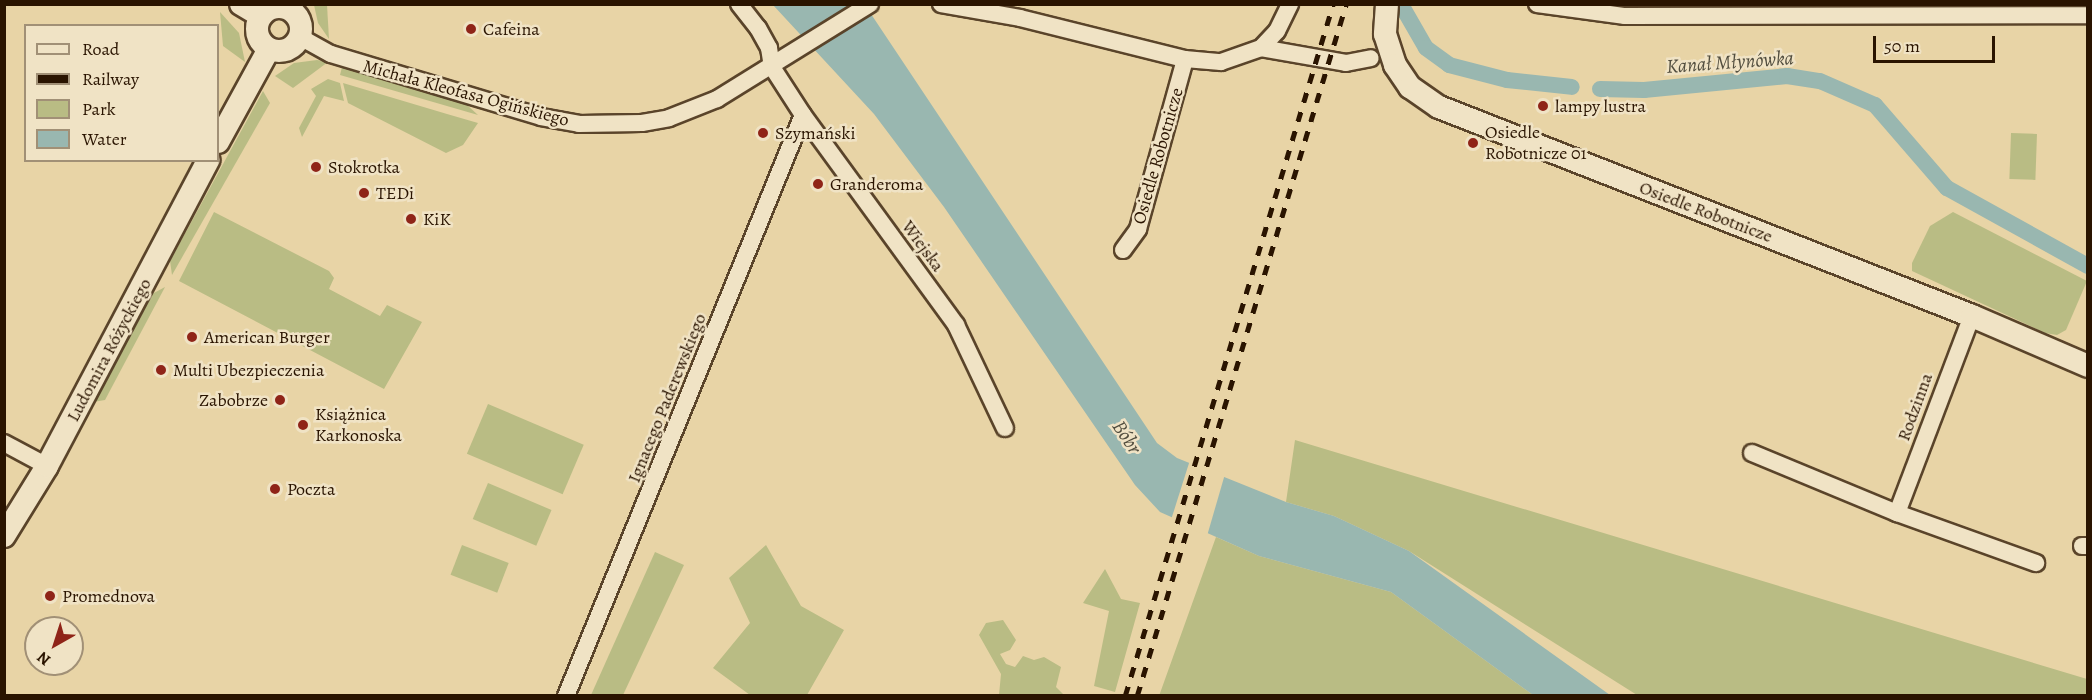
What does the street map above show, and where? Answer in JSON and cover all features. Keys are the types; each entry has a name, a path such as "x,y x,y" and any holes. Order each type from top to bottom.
{"street":[{"path":"241,4 261,16"},
{"name":"Wiejska","path":"739,4 758,28 769,48 772,67 803,115 956,325 1005,428"},
{"name":"Michała Kleofasa Ogińskiego","path":"300,37 355,62 541,117 579,124 642,123 669,118 717,99 772,67 870,4"},
{"path":"941,4 1020,18 1185,58 1228,61 1261,48 1277,31 1290,4"},
{"name":"Osiedle Robotnicze","path":"1388,4 1385,34 1395,64 1410,87 1439,107 1972,316 2088,366"},
{"path":"1537,4 1625,15 2088,15"},
{"path":"274,7 291,7 301,21 300,37 287,50 269,49 257,31 261,16 274,7"},
{"path":"1261,48 1346,63 1371,58"},
{"path":"219,140 269,49"},
{"name":"Osiedle Robotnicze","path":"1123,250 1138,229 1185,58"},
{"name":"Ignacego Paderewskiego","path":"566,696 803,115"},
{"name":"Ludomira Różyckiego","path":"4,536 47,466 207,162"},
{"name":"Rodzinna","path":"1897,513 1972,316"},
{"path":"4,443 47,466"},
{"path":"1752,453 1897,513 2036,563"}],"green space":[{"path":"314,5 327,5 329,39 318,23"},
{"path":"220,12 239,33 245,62 223,46"},
{"path":"317,60 328,62 293,88 275,76 294,63"},
{"path":"342,67 467,105 478,115 340,75"},
{"path":"328,79 340,83 344,101 324,96 302,137 299,128 316,96 311,89"},
{"path":"343,83 478,123 463,145 446,153 348,103"},
{"path":"263,91 270,103 172,275 170,261"},
{"path":"2011,133 2037,134 2035,180 2009,179"},
{"path":"214,212 329,271 334,278 329,289 380,316 387,305 422,322 384,389 179,281"},
{"path":"1953,212 2087,281 2066,330 2057,335 2045,333 1912,271 1912,263 1930,226"},
{"path":"165,287 105,400 93,402 152,294"},
{"path":"488,404 584,445 563,494 467,454"},
{"path":"1295,440 2087,679 2087,695 1637,695 1409,551 1334,516 1286,502"},
{"path":"488,483 552,510 536,546 473,519"},
{"path":"1216,537 1259,556 1391,592 1533,695 1159,696"},
{"path":"462,545 509,563 497,593 451,575"},
{"path":"766,545 801,606 844,630 807,695 750,695 713,668 750,623 729,578"},
{"path":"655,552 684,565 623,695 591,695"},
{"path":"1105,569 1121,599 1140,603 1115,692 1094,686 1109,611 1083,603"},
{"path":"1003,620 1016,640 1010,650 1000,654 1006,664 1015,667 1023,656 1034,660 1044,657 1061,667 1056,687 1064,695 999,695 1001,674 979,635 986,623"}],"water":[{"name":"Bóbr","path":"773,5 865,5 1157,443 1177,458 1286,502 1334,516 1409,551 1610,695 1533,695 1391,592 1259,556 1160,512 1135,485 944,207 874,114"}],"pier":[{"path":"1190,460 1225,474 1207,536 1171,520"}],"waterway":[{"name":"Kanał Młynówka","path":"1403,8 1426,48 1449,65 1507,80 1572,87"},
{"name":"Kanał Młynówka","path":"1600,89 1644,90 1787,76 1820,81 1875,105 1947,188 2088,266"}],"railway":[{"path":"1125,696 1333,4"},
{"path":"1137,696 1346,4"}],"place":[{"name":"Cafeina","path":"471,29"},
{"name":"lampy lustra","path":"1543,106"},
{"name":"Szymański","path":"763,133"},
{"name":"Osiedle Robotnicze 01","path":"1473,143"},
{"name":"Stokrotka","path":"316,167"},
{"name":"Granderoma","path":"818,184"},
{"name":"TEDi","path":"364,193"},
{"name":"KiK","path":"411,219"},
{"name":"American Burger","path":"192,337"},
{"name":"Multi Ubezpieczenia","path":"161,370"},
{"name":"Zabobrze","path":"280,400"},
{"name":"Książnica Karkonoska","path":"303,425"},
{"name":"Poczta","path":"275,489"},
{"name":"Promednova","path":"50,596"}]}
